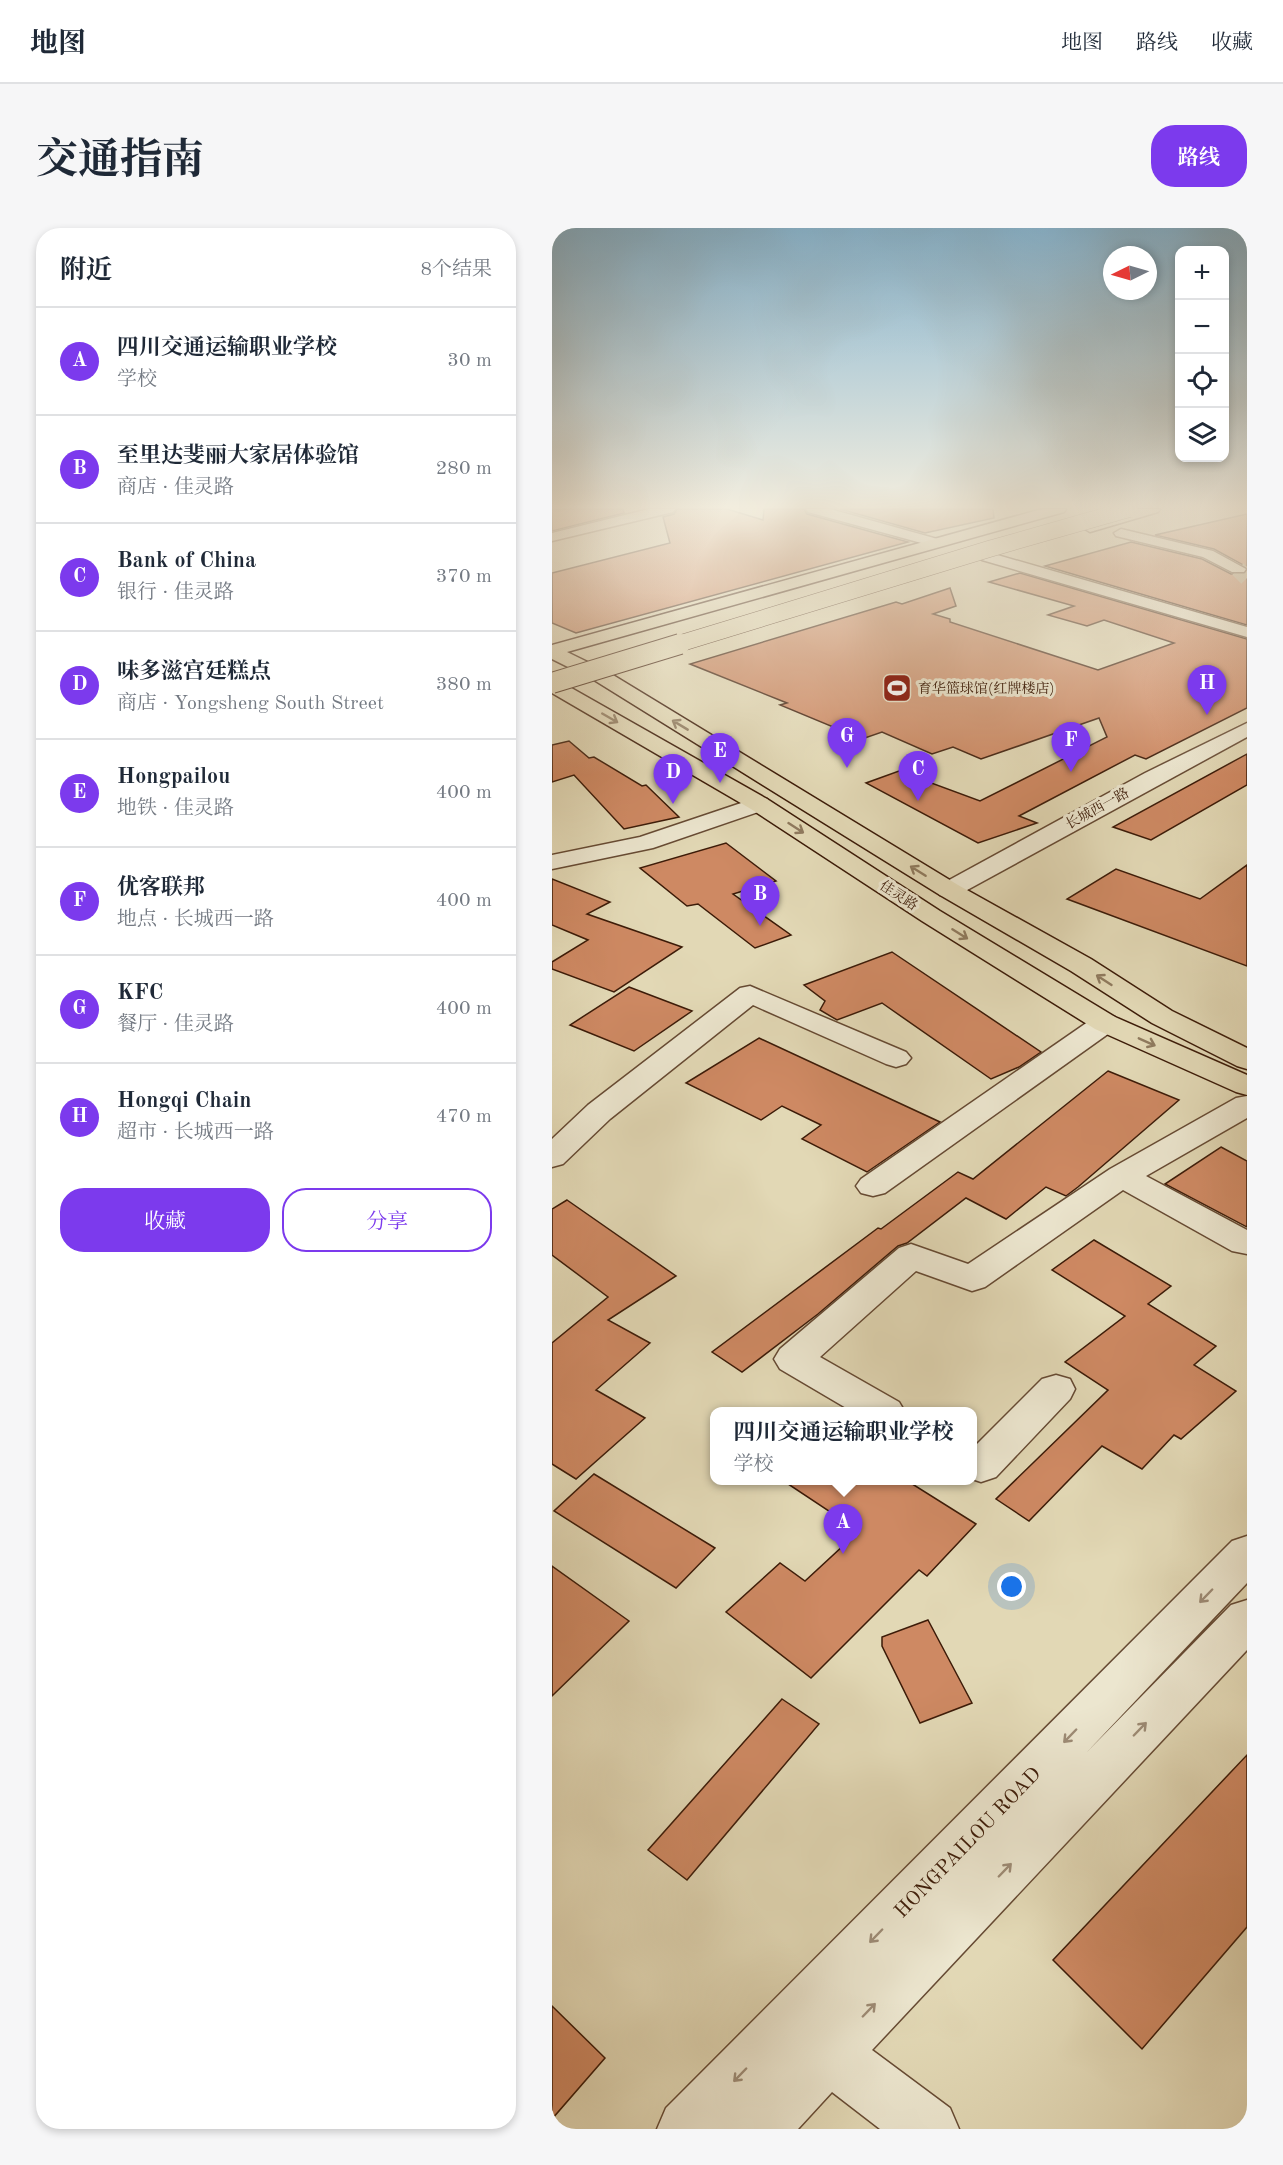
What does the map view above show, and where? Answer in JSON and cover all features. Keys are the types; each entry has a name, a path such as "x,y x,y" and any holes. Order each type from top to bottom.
{"main road":[{"path":"552,652 743,598"},
{"path":"554,683 816,598"},
{"path":"554,683 831,598"},
{"path":"554,683 601,676 855,598"},
{"name":"佳灵路","path":"552,652 601,676 949,890 1081,965 1162,1017 1247,1059"},
{"name":"佳灵路","path":"554,683 759,804 931,916 1105,1023 1247,1086"}],"street":[{"path":"1128,598 1247,632"},
{"name":"长城西一路","path":"949,890 1247,729"},
{"path":"552,862 645,843 759,804"},
{"path":"552,1157 599,1112 750,994 896,1058"},
{"path":"873,1186 1105,1023"},
{"path":"876,1407 793,1359 911,1256 972,1279 1122,1176 1247,1105"},
{"path":"1122,1176 1244,1243"},
{"path":"977,1464 981,1466 1056,1389"},
{"name":"HONGPAILOU ROAD","path":"757,2129 809,2038 1247,1554"},
{"name":"HONGPAILOU ROAD","path":"687,2129 809,2038 1247,1619"},
{"path":"809,2038 929,2129"}],"building":[{"path":"552,598 705,598 576,633 552,623"},
{"path":"921,598 953,598 956,606 933,614 950,619 950,622 1098,670 1174,643 1104,620 1087,626 1048,615 1074,606 1045,598 1105,598 1247,639 1247,708 1146,759 1135,755 1019,816 1037,823 978,843 866,783 899,771 980,801 1107,737 1099,718 981,759 953,747 932,754 882,732 862,739 780,705 787,703 690,664 896,602 902,604"},
{"path":"1154,598 1247,598 1247,625"},
{"path":"569,741 589,758 594,757 642,786 646,785 679,817 624,829 574,775 552,782 552,745"},
{"path":"1247,754 1247,785 1151,840 1113,827"},
{"path":"726,843 776,881 733,894 791,935 755,948 698,904 687,906 640,868"},
{"path":"1247,865 1247,966 1067,899 1116,869 1200,899"},
{"path":"552,879 610,902 587,914 682,947 614,992 552,969 552,962 588,940 552,925"},
{"path":"892,952 1041,1052 1019,1067 991,1079 882,1003 837,1020 820,1010 825,1001 804,985"},
{"path":"629,987 692,1011 634,1051 570,1025"},
{"path":"759,1038 940,1122 867,1172 802,1139 821,1125 782,1106 761,1120 686,1083"},
{"path":"1108,1071 1179,1100 1066,1196 1046,1187 1006,1219 966,1198 907,1243 898,1246 818,1314 742,1372 712,1352 878,1228 881,1229 958,1172 973,1179"},
{"path":"1221,1147 1247,1161 1247,1227 1165,1184"},
{"path":"567,1200 676,1276 608,1320 650,1343 596,1390 645,1418 576,1479 552,1464 552,1343 608,1297 552,1255 552,1209"},
{"path":"1094,1240 1171,1286 1148,1304 1216,1346 1194,1365 1236,1391 1181,1439 1174,1435 1142,1469 1102,1446 1029,1521 996,1499 1108,1390 1065,1362 1125,1316 1052,1270"},
{"path":"594,1474 715,1548 676,1588 554,1511"},
{"path":"790,1485 914,1485 976,1524 927,1576 919,1570 811,1678 726,1612 780,1563 805,1581 859,1531"},
{"path":"552,1566 629,1621 552,1696"},
{"path":"928,1620 972,1703 920,1723 882,1646 882,1637"},
{"path":"782,1699 819,1724 687,1880 648,1850"},
{"path":"1247,1755 1247,1927 1142,2049 1053,1960"},
{"path":"552,2006 605,2058 552,2119"}],"place":[{"name":"育华篮球馆(红牌楼店)","path":"897,688"},
{"name":"Hongqi Chain","path":"1207,715"},
{"name":"KFC","path":"847,768"},
{"name":"优客联邦","path":"1071,772"},
{"name":"Hongpailou","path":"720,783"},
{"name":"Bank of China","path":"918,801"},
{"name":"味多滋宫廷糕点","path":"673,804"},
{"name":"至里达斐丽大家居体验馆","path":"760,926"},
{"name":"四川交通运输职业学校","path":"843,1554"}]}
